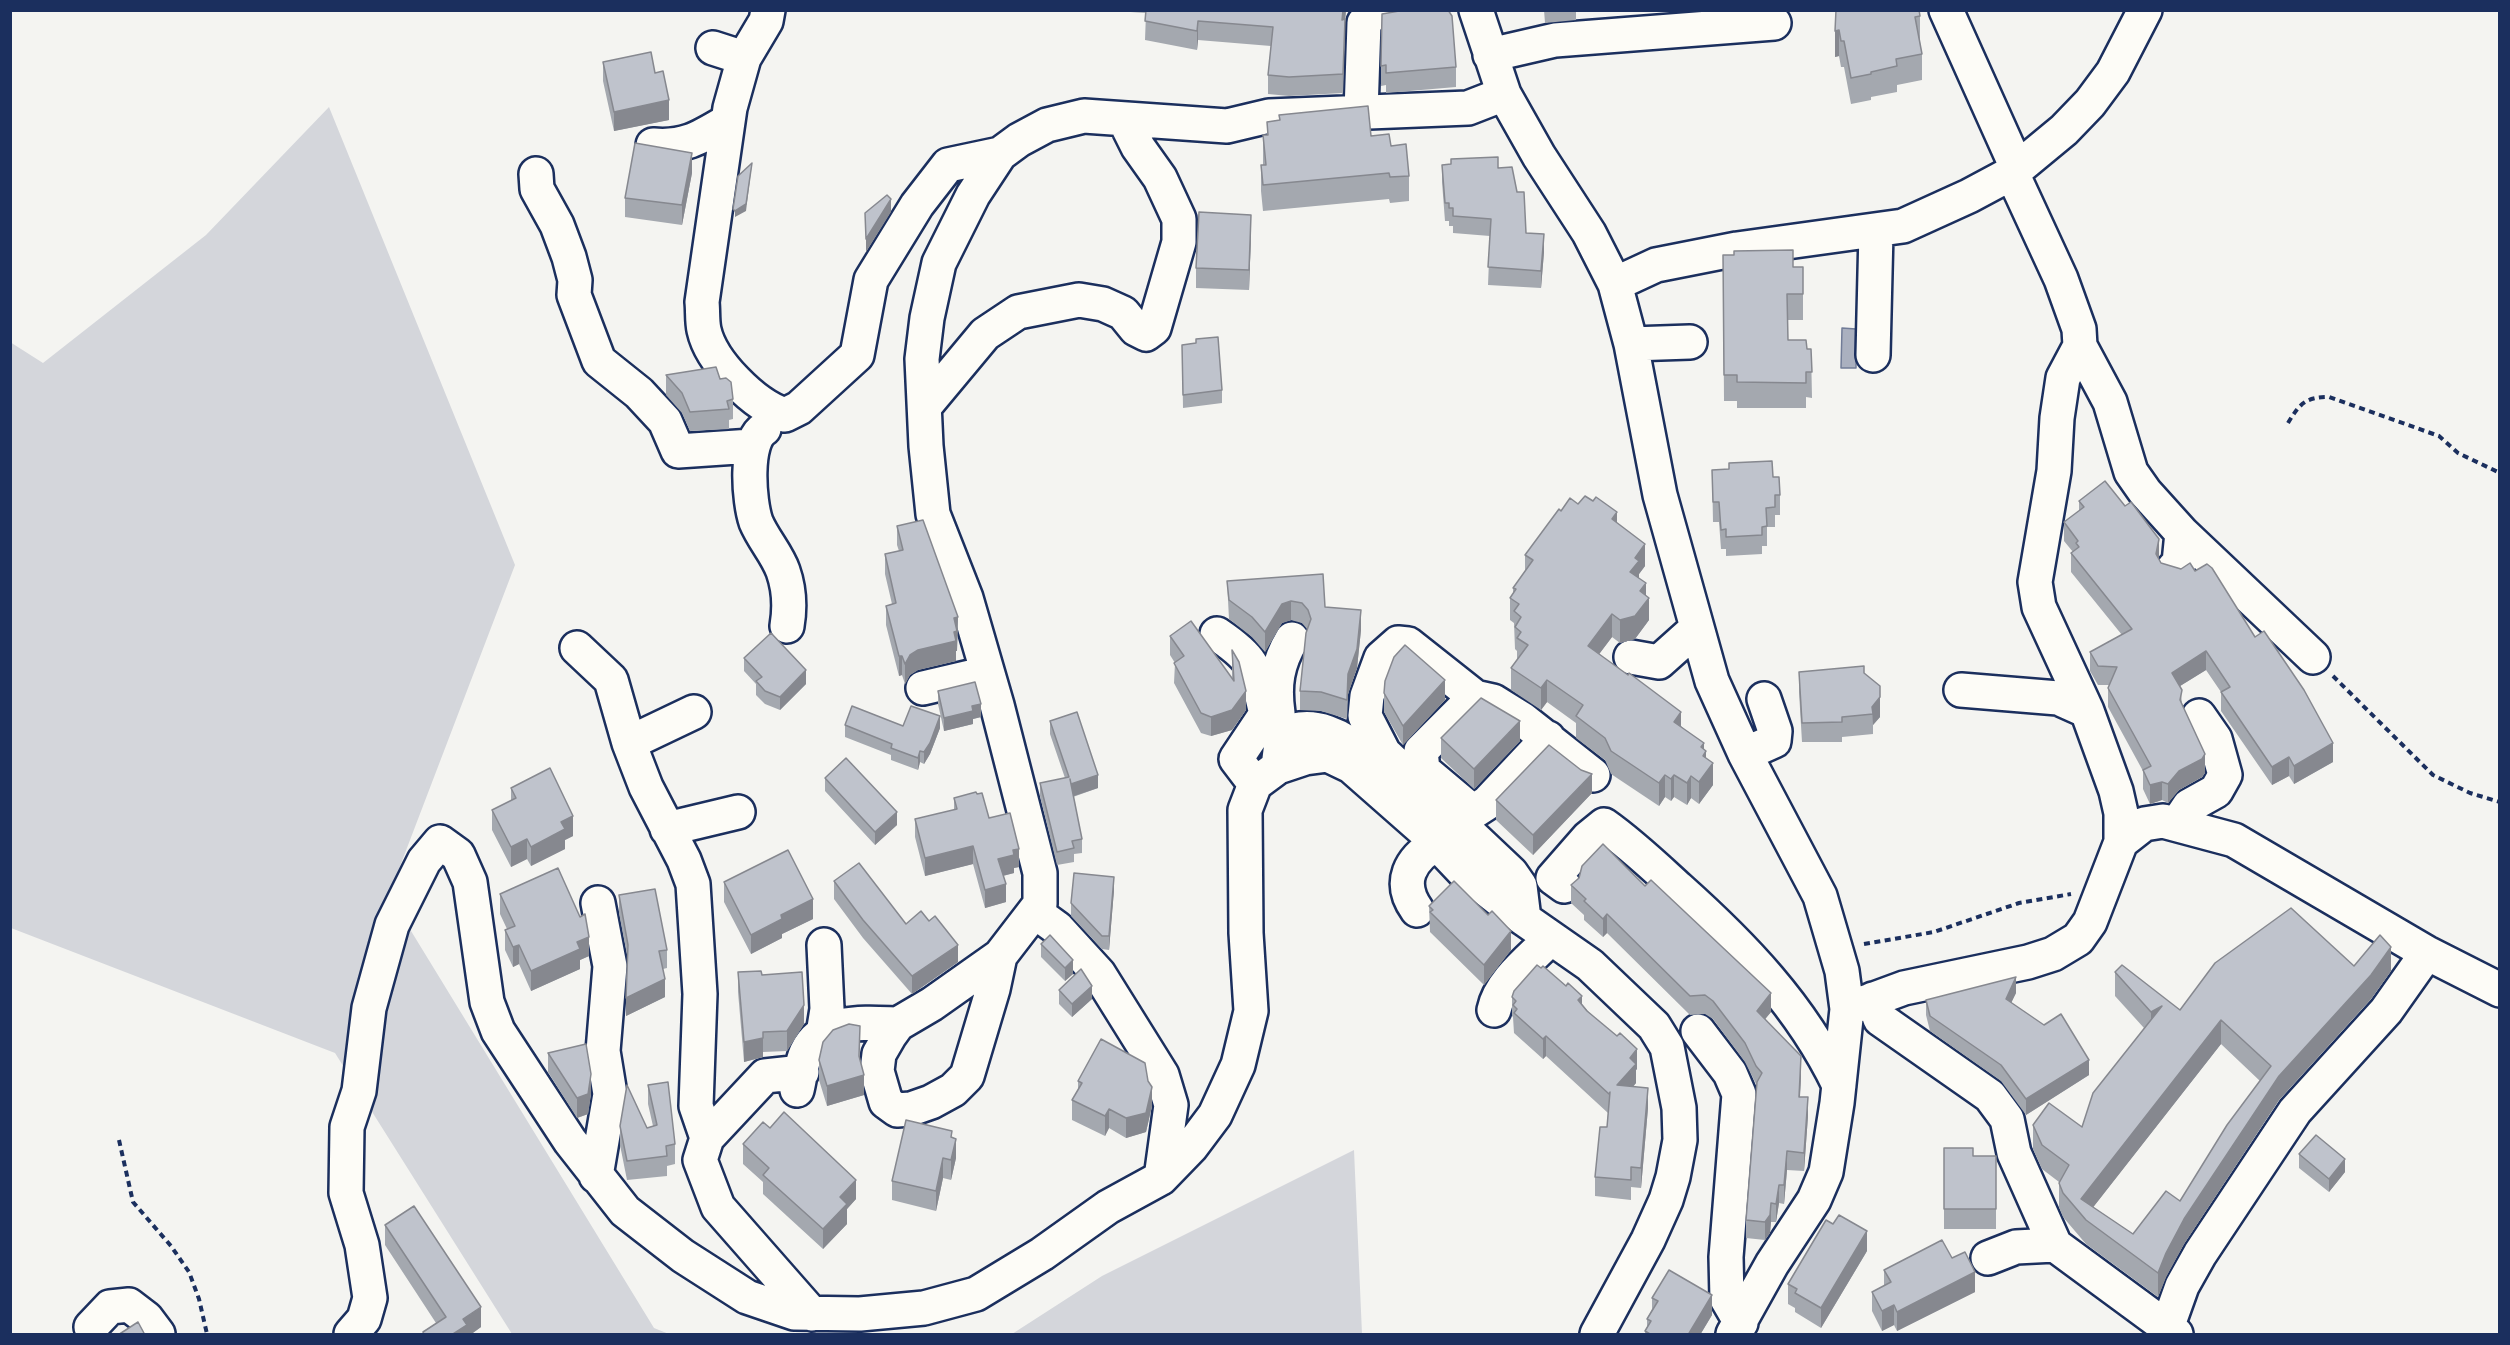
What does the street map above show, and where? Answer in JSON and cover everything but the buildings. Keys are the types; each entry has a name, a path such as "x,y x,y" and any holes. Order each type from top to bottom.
{"street":[{"path":"768,10 766,21 744,58 728,122 702,302 704,330 713,351 755,400 785,415"},
{"path":"1361,112 1364,23 1376,10"},
{"path":"1476,10 1504,94 1539,156 1589,233 1615,284 1631,344 1660,495 1712,681 1745,754 1820,896 1839,959 1860,1004 1990,1096 2007,1119 2014,1153 2055,1245 2171,1331 2182,1286 2200,1254 2295,1111 2386,1011 2427,953"},
{"path":"1946,10 2061,279 2079,328 2080,346 2110,402 2131,472 2182,532 2313,657"},
{"path":"1615,284 1656,265 1844,232 1876,232 1903,226 1938,211 2015,171 2064,130 2090,103 2113,72 2145,10"},
{"path":"1490,55 1555,40 1774,23"},
{"path":"713,48 744,58"},
{"path":"787,626 790,609 783,571 755,520 750,483 752,446 758,432 800,408 856,355 871,280 917,205 948,165 1000,154 1047,126 1084,116 1227,126 1269,116 1468,108 1504,94"},
{"path":"925,406 985,334 1018,312 1079,300 1103,304 1123,313 1136,329 1146,334 1154,328 1179,242 1179,219 1160,177 1138,147 1124,119"},
{"path":"653,145 674,147 704,136 728,122"},
{"path":"1000,154 967,205 939,263 927,318 922,359 926,446 933,514 966,598 987,673 1040,873 1040,904 1000,956 932,1004 898,1024 879,1054 877,1071 886,1102 897,1110 911,1109 953,1090 967,1076 993,989 1000,956"},
{"path":"536,174 537,189 557,225 569,257 575,280 574,295 599,362 639,393 665,421 678,452 752,446"},
{"path":"1873,355 1876,232"},
{"path":"1631,344 1690,342"},
{"path":"1860,1004 1904,988 2028,962 2053,954 2078,939 2090,922 2121,842 2121,813 2116,791 2087,711 2039,607 2035,582 2054,471 2057,418 2063,378 2080,346"},
{"path":"2174,568 2179,563 2182,532"},
{"path":"1631,657 1659,662 1697,628"},
{"path":"1216,634 1252,663 1266,714 1236,759 1272,762 1328,755 1351,766 1437,843 1462,871 1524,919 1590,965 1654,1026 1667,1047 1679,1108 1680,1140 1666,1200 1597,1335"},
{"path":"1272,762 1275,679 1280,661 1292,639"},
{"path":"1524,919 1520,886 1511,873 1384,753 1365,716 1367,696 1381,658 1398,643 1408,644 1475,697 1493,701 1548,738 1578,765 1593,775"},
{"path":"578,648 612,681 629,743 646,787 684,860 693,884 700,1016 696,1064 696,1106 707,1138"},
{"path":"923,688 987,673"},
{"path":"1961,690 2058,698 2087,711"},
{"path":"1475,697 1421,752 1423,770 1473,812 1487,803 1548,738"},
{"path":"1745,754 1774,741 1775,731 1764,699"},
{"path":"629,743 694,712"},
{"path":"2177,824 2189,806 2216,791 2225,775 2215,739 2199,716"},
{"path":"351,1335 364,1319 370,1298 362,1245 346,1193 347,1127 359,1091 369,1008 392,926 424,861 440,842 458,855 470,882 487,1002 498,1031 563,1131 596,1176 625,1211 692,1262 747,1297 794,1313 812,1314 860,1314 924,1308 976,1294 1042,1254 1108,1207 1161,1178 1191,1147 1215,1115 1238,1065 1251,1011 1246,933 1245,810 1294,728 1328,732 1348,741 1423,817 1465,853 1462,871"},
{"path":"667,829 738,812"},
{"path":"2121,842 2144,824 2163,821 2234,840 2427,953 2499,990"},
{"path":"1564,886 1553,878 1588,838 1604,825 1631,845 1754,959 1789,1001 1811,1033 1839,1085"},
{"path":"1417,910 1409,900 1407,872 1412,862 1437,843"},
{"path":"596,1176 610,1094 603,1051 610,966 598,903"},
{"path":"1035,912 1057,928 1099,974 1162,1075 1171,1105 1161,1178"},
{"path":"1494,1010 1496,999 1513,977 1551,938"},
{"path":"822,1034 827,1009 824,945"},
{"path":"1737,1329 1772,1264 1814,1200 1822,1181 1839,1085 1860,1004"},
{"path":"812,1314 718,1208 700,1160 707,1138 765,1076 799,1081 806,1053 822,1034 846,1024 898,1024"},
{"path":"1698,1031 1730,1072 1739,1094 1726,1257 1727,1299 1737,1329"},
{"path":"1988,1258 2016,1247 2055,1245"},
{"path":"91,1327 110,1307 129,1305 146,1318 158,1335"}],"path":[{"path":"2288,423 2302,403 2313,397 2330,398 2439,436 2458,453 2499,473"},
{"path":"2313,657 2372,712 2433,776 2470,793 2499,802"},
{"path":"1839,959 1868,942 1934,932 2019,903 2080,894 2098,897"},
{"path":"119,1140 133,1202 171,1246 189,1272 199,1299 207,1335"}],"shaded area":[{"path":"329,107 515,565 389,895 654,1328 669,1334 512,1334 335,1053 11,928 10,342 43,363 206,235"},
{"path":"1354,1150 1362,1334 1012,1334 1102,1276"}],"water":[{"path":"1842,328 1856,329 1856,368 1841,368"}]}
